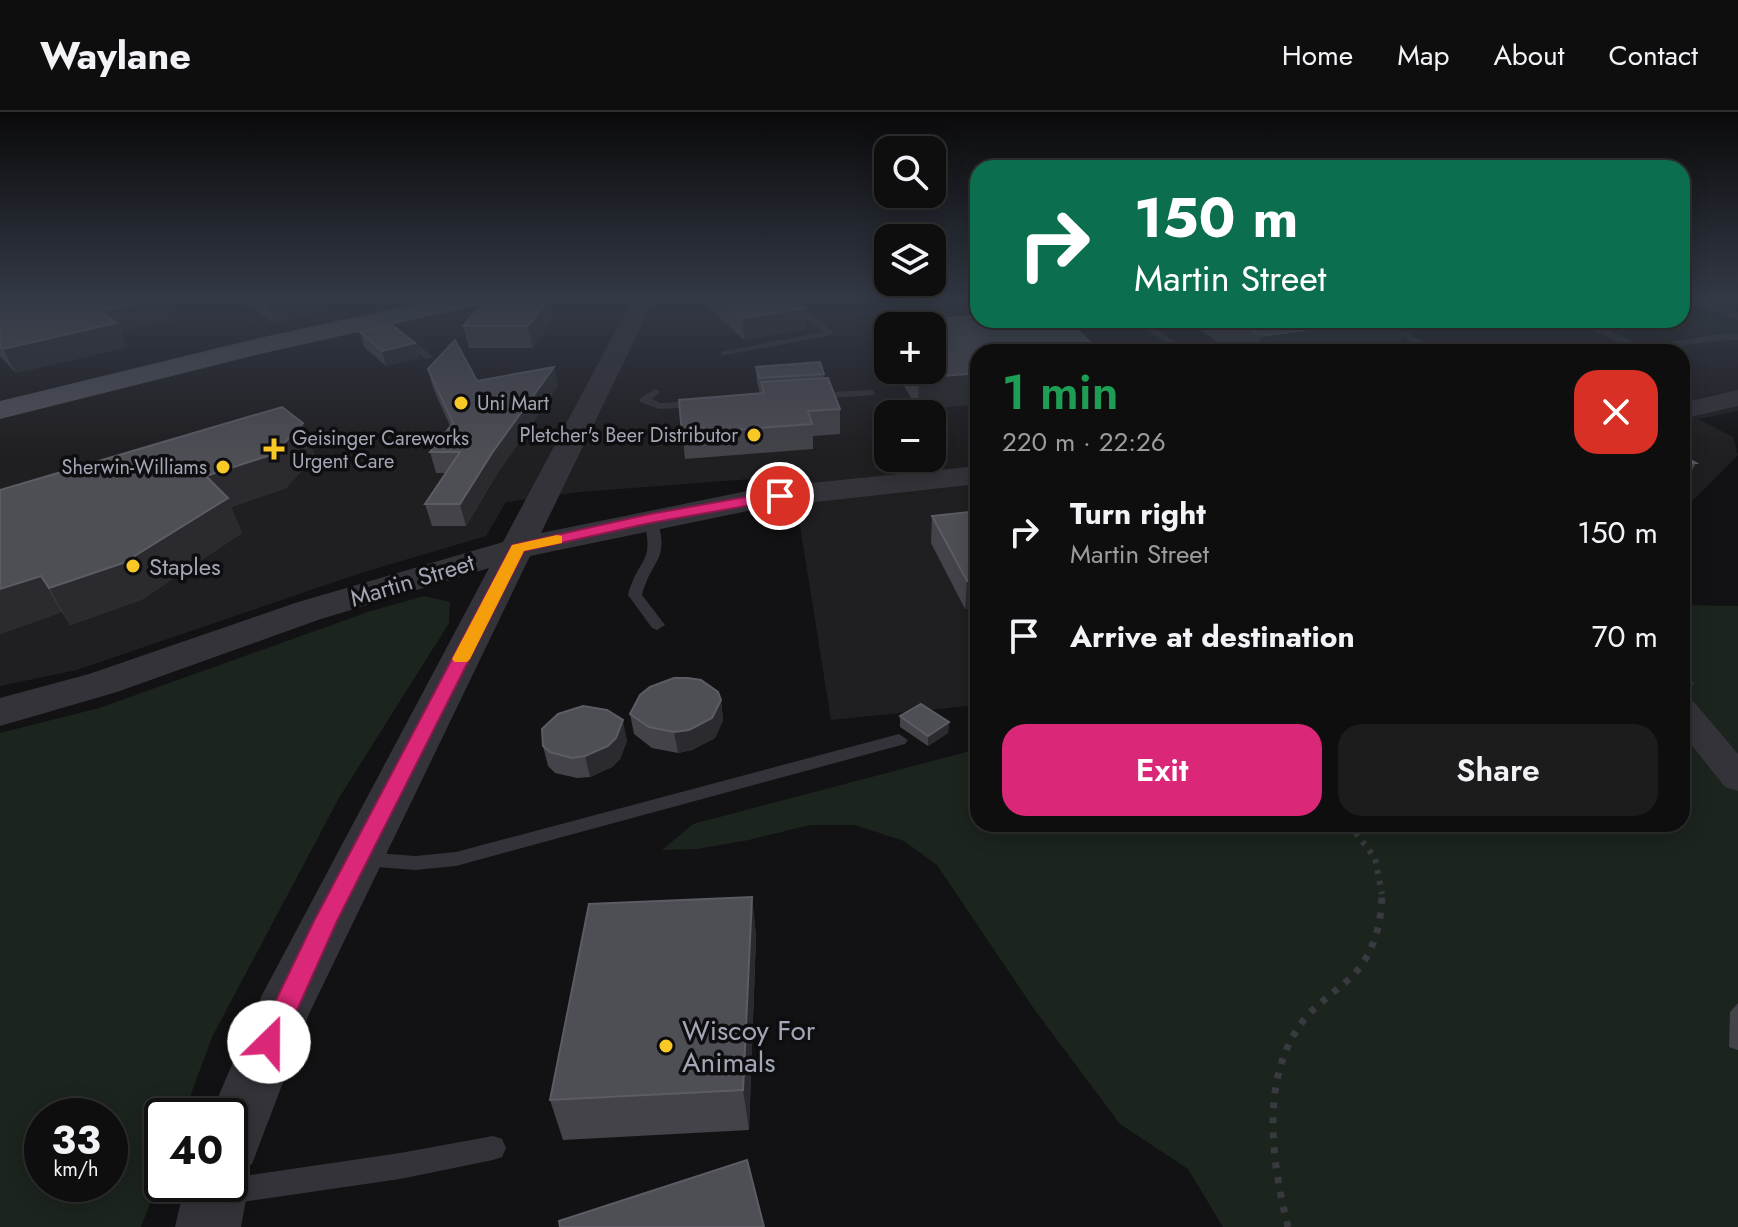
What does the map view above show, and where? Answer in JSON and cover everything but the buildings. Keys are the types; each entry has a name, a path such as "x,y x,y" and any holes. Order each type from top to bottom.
{"main road":[{"path":"0,410 235,352"}],"street":[{"path":"248,1103 281,1014 617,352"},
{"path":"1690,410 1738,398"},
{"path":"1690,411 1738,408"},
{"path":"554,476 557,495 580,516 606,520 650,519"},
{"name":"Martin Street","path":"0,712 103,683 384,588 518,548 650,519 798,493 970,476"},
{"path":"384,588 431,582 459,589 474,601 481,621"},
{"path":"1690,720 1738,777"}],"lane":[{"path":"422,352 429,357"},
{"path":"725,354 735,352"},
{"path":"655,392 644,400 659,406 714,403"},
{"path":"808,397 870,393"},
{"path":"650,519 659,542 656,560 637,580 635,595 657,625"},
{"path":"358,859 415,863 456,859 899,740"},
{"path":"248,1183 400,1166 493,1148"}],"path":[{"path":"1281,1227 1288,1226 1274,1133 1283,1057 1313,1008 1352,977 1363,962 1376,931 1384,899 1374,858 1355,832"}],"shaded area":[{"path":"0,352 874,352 874,384 946,384 946,352 970,352 970,706 831,720 792,476 580,492 506,502 486,536 361,573 77,670 0,686"},
{"path":"1690,352 1738,352 1738,411 1698,419 1733,437 1738,455 1690,503"},
{"path":"424,596 450,602 449,623 339,798 212,1037 190,1098 144,1098 144,1202 151,1202 141,1227 0,1227 0,733 99,708 371,611"},
{"path":"1690,605 1738,606 1738,1227 1223,1227 1188,1169 1120,1124 1034,1009 937,865 904,841 855,825 810,825 697,849 662,850 693,824 970,751 970,832 1690,832"}],"slow traffic":[{"path":"461,659 518,548 557,539"}],"place":[{"name":"Uni Mart","path":"461,403"},
{"name":"Pletcher's Beer Distributor","path":"754,435"},
{"name":"Geisinger Careworks Urgent Care","path":"274,449"},
{"name":"Sherwin-Williams","path":"223,467"},
{"name":"Staples","path":"133,566"},
{"name":"Wiscoy For Animals","path":"666,1046"}],"route":[{"path":"269,1042 326,921 518,548 715,506 780,496"}]}
